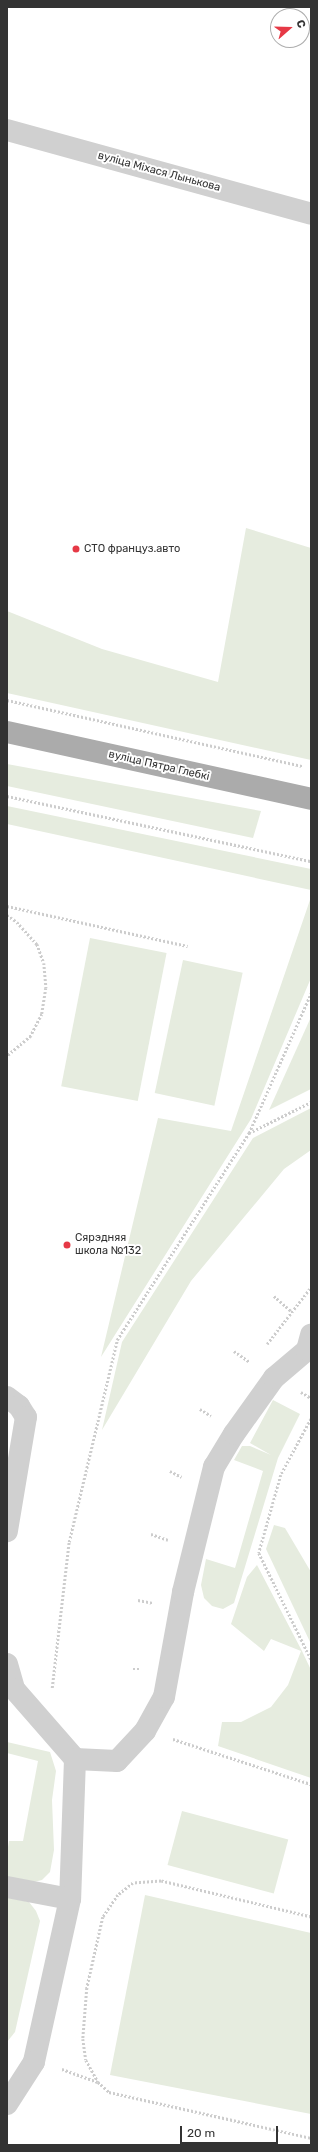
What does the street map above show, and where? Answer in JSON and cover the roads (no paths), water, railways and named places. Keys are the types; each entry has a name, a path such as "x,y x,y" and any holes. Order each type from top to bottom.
{"main road":[{"name":"вуліца Пятра Глебкі","path":"7,732 311,799"}],"street":[{"name":"вуліца Міхася Лынькова","path":"7,130 311,214"},
{"path":"75,1759 117,1761 145,1731 164,1697 183,1592 214,1467 234,1434 274,1378 310,1347"},
{"path":"7,1397 19,1406 26,1417 7,1531"},
{"path":"7,1664 14,1689 75,1759 70,1899 34,2062 7,2104"},
{"path":"7,1887 70,1899"}],"place":[{"name":"СТО француз.авто","path":"76,549"},
{"name":"Сярэдняя школа №132","path":"67,1245"}]}
